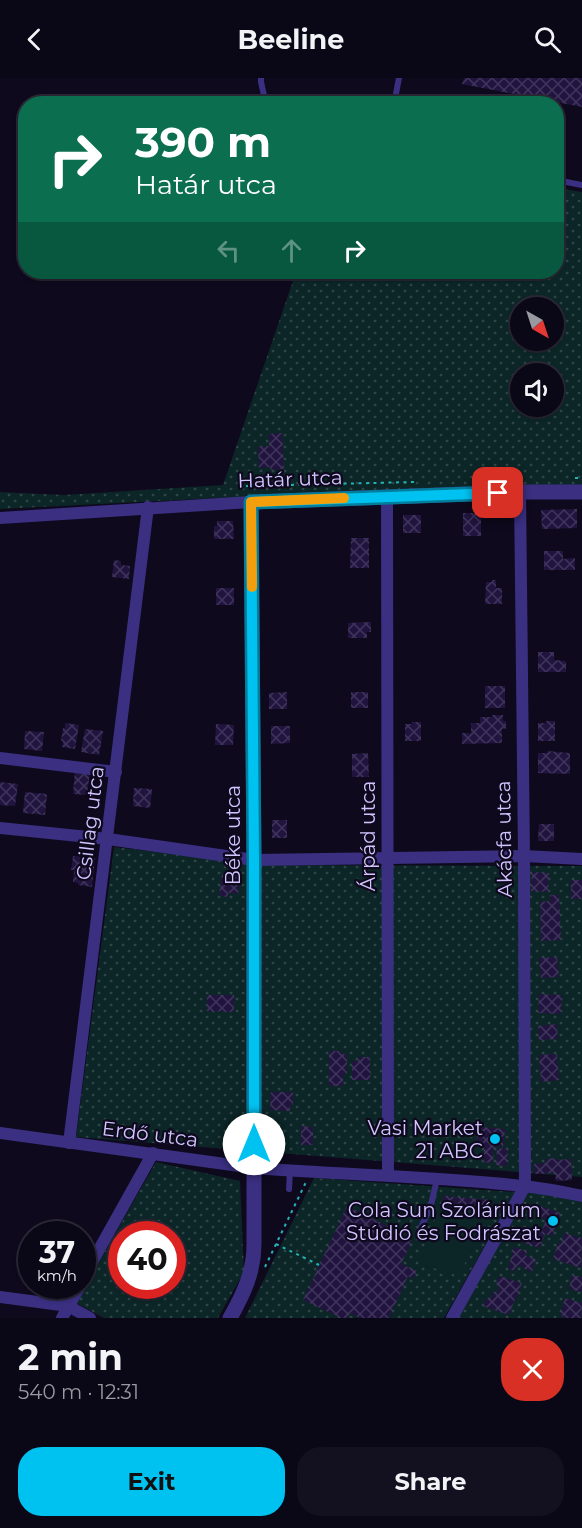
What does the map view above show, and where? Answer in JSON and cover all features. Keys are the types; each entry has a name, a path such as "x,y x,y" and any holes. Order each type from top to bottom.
{"street":[{"name":"Határ utca","path":"0,518 251,502 520,492 582,492"},
{"name":"Akácfa utca","path":"520,492 525,1186"},
{"name":"Árpád utca","path":"387,497 388,1175"},
{"name":"Béke utca","path":"230,1318 245,1290 253,1266 254,1245 251,502"},
{"name":"Csillag utca","path":"69,1143 148,507"},
{"path":"0,758 116,772"},
{"path":"0,828 108,839 254,860 524,856 582,859"},
{"name":"Erdő utca","path":"0,1133 254,1168 388,1175 525,1186 582,1196"},
{"path":"96,1255 153,1153"},
{"path":"452,1318 525,1186"},
{"path":"0,1297 68,1306 90,1318"},
{"path":"62,1318 72,1299"}],"lane":[{"path":"261,78 264,96"},
{"path":"396,96 399,78"},
{"path":"564,182 582,185"},
{"path":"289,1189 290,1171"},
{"path":"419,1232 431,1205 437,1179"}],"path":[{"path":"261,1276 311,1172"},
{"path":"276,1244 319,1265"}],"green space":[{"path":"564,189 582,192 582,488 219,498 0,509 0,492 64,495 223,485 294,279 564,279"},
{"path":"114,847 262,865 582,866 582,1177 76,1137"},
{"path":"156,1162 240,1181 244,1272 218,1318 104,1318 76,1303 78,1299 96,1299 96,1268 108,1247 108,1299 186,1299 186,1221 123,1221"},
{"path":"314,1178 515,1192 444,1318 245,1318"},
{"path":"525,1186 582,1198 582,1318 455,1318"},
{"path":"438,1212 485,1220 459,1276 418,1263"}],"building":[{"path":"464,78 582,78 582,107 564,104 564,96 525,96 462,84"},
{"path":"282,433 284,469 259,468 258,447 269,446 269,434"},
{"path":"577,509 577,528 542,529 541,510"},
{"path":"463,513 481,513 481,536 463,536"},
{"path":"403,515 421,515 421,533 403,533"},
{"path":"217,521 233,521 234,539 214,539 214,526 217,526"},
{"path":"351,538 369,538 369,568 350,568"},
{"path":"544,551 563,551 563,559 575,558 575,570 544,570"},
{"path":"114,560 121,561 121,565 130,566 129,579 112,577"},
{"path":"496,580 496,588 502,588 502,604 485,604 486,582 492,582"},
{"path":"216,588 234,588 234,605 216,605"},
{"path":"371,622 371,632 367,632 367,638 348,638 348,623"},
{"path":"538,652 554,652 554,660 566,661 566,672 538,672"},
{"path":"485,686 505,686 505,708 485,708"},
{"path":"287,692 287,709 269,709 269,693"},
{"path":"351,692 368,692 368,708 351,708"},
{"path":"492,715 503,715 503,721 506,721 506,729 502,729 502,743 462,744 462,733 471,733 471,723 480,723 480,717 492,717"},
{"path":"546,721 555,721 555,741 538,741 538,723 546,723"},
{"path":"412,722 421,722 421,741 405,741 405,724 412,724"},
{"path":"65,723 79,725 75,749 62,747"},
{"path":"216,724 234,725 233,745 215,745"},
{"path":"271,726 290,726 290,743 271,744"},
{"path":"85,729 103,731 99,755 81,752"},
{"path":"25,731 44,732 42,751 24,749"},
{"path":"547,751 570,753 570,774 538,773 538,753 547,753"},
{"path":"368,753 369,777 352,777 352,754"},
{"path":"75,770 90,772 87,795 73,794"},
{"path":"0,782 18,784 15,806 0,805"},
{"path":"134,788 152,789 150,808 133,806"},
{"path":"25,792 47,794 45,815 23,813"},
{"path":"272,820 287,820 287,838 272,838"},
{"path":"539,824 554,824 554,841 538,841"},
{"path":"73,856 95,858 92,887 73,882 74,870 71,870"},
{"path":"532,872 549,873 548,892 531,891"},
{"path":"222,874 240,877 238,894 228,893 228,897 219,896"},
{"path":"571,880 582,880 582,899 571,899"},
{"path":"550,895 559,895 561,940 541,941 540,902 550,901"},
{"path":"557,957 559,977 541,978 539,958"},
{"path":"539,994 562,995 561,1014 538,1013"},
{"path":"207,995 234,995 234,1012 207,1011"},
{"path":"557,1024 558,1039 539,1040 538,1026"},
{"path":"329,1051 341,1051 341,1054 347,1054 347,1074 343,1074 343,1086 329,1086"},
{"path":"557,1054 559,1080 541,1082 539,1055"},
{"path":"358,1057 370,1057 370,1080 352,1080 352,1061 358,1061"},
{"path":"271,1092 293,1092 293,1105 290,1105 290,1111 270,1110"},
{"path":"301,1126 313,1127 313,1145 301,1145"},
{"path":"478,1127 505,1129 503,1147 494,1146 493,1163 483,1162 484,1147 476,1147"},
{"path":"497,1148 508,1149 507,1166 496,1165"},
{"path":"555,1158 555,1160 571,1159 572,1180 556,1181 555,1173 535,1174 534,1164 546,1163 546,1159"},
{"path":"443,1196 491,1200 490,1211 442,1208"},
{"path":"347,1206 392,1228 390,1231 412,1241 401,1264 417,1271 413,1279 408,1276 389,1318 360,1318 350,1313 348,1318 341,1318 303,1300"},
{"path":"541,1206 560,1213 552,1236 545,1234 540,1248 521,1242 523,1236 519,1234 522,1226 541,1233 546,1219 538,1216"},
{"path":"564,1233 582,1238 581,1268 553,1259"},
{"path":"514,1247 527,1251 526,1256 536,1259 532,1272 517,1265 515,1271 508,1269"},
{"path":"572,1275 582,1277 582,1292 569,1289"},
{"path":"499,1276 522,1283 509,1315 483,1306 486,1298 490,1300 493,1292 497,1293 499,1286 496,1285"},
{"path":"565,1298 582,1303 581,1318 562,1318 563,1315 560,1316"}],"slow traffic":[{"path":"252,587 251,502 344,498"}],"place":[{"name":"Vasi Market 21 ABC","path":"495,1139"},
{"name":"Cola Sun Szolárium Stúdió és Fodrászat","path":"553,1221"}],"route":[{"path":"254,1144 251,502 498,493"}]}
